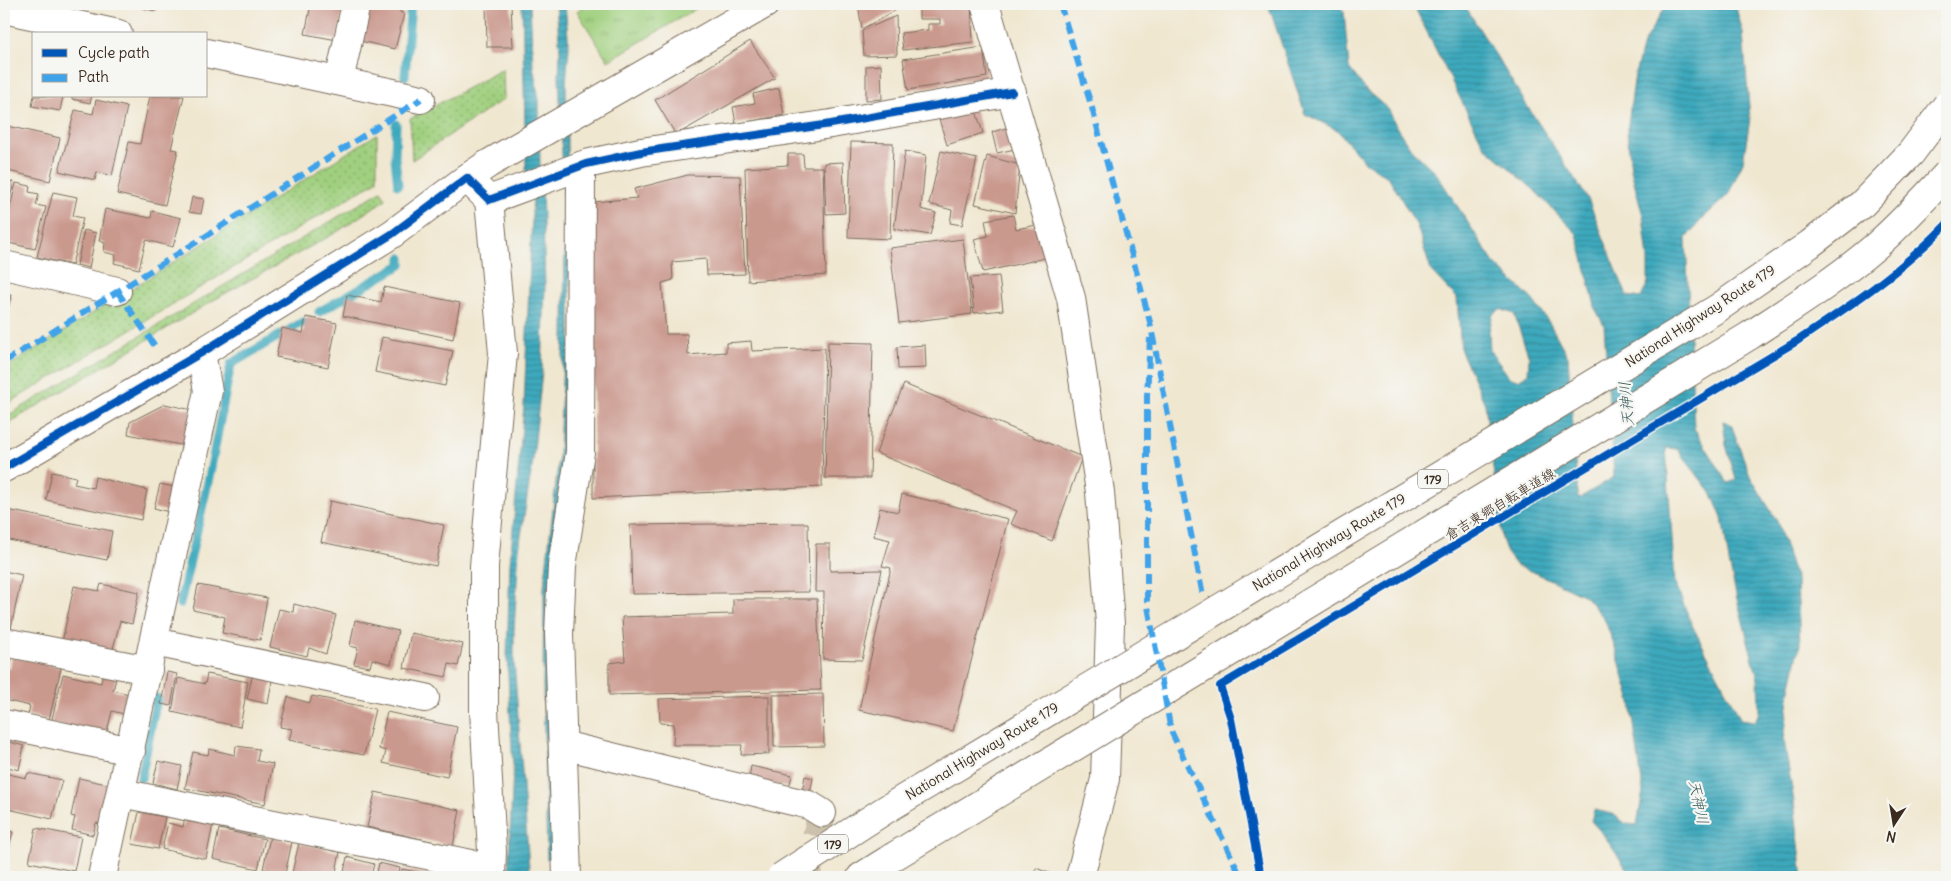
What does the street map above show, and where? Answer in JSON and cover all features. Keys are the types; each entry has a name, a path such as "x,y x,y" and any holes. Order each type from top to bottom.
{"main road":[{"path":"338,81 356,4"},
{"path":"4,468 201,353 392,234 467,178 765,4"},
{"path":"985,4 1071,298 1100,492 1110,624 1105,779 1080,877"},
{"path":"4,9 109,32"},
{"path":"208,53 421,99"},
{"path":"489,200 581,166 641,152 831,124 1012,92"},
{"name":"National Highway Route 179","path":"781,877 885,810 1718,308 1810,244 1862,204 1911,153 1947,105"},
{"path":"567,877 560,634 562,566 580,452 581,166"},
{"path":"861,877 1740,341 1818,291 1877,245 1919,205 1947,174"},
{"path":"121,793 491,873 492,851 484,702 484,566 503,353 489,200 467,178"},
{"path":"4,264 118,291"},
{"path":"102,877 208,391 201,353"},
{"path":"4,642 148,670"},
{"path":"154,642 425,698"},
{"path":"4,724 131,751"},
{"path":"563,745 809,805 822,813"}],"green space":[{"path":"589,4 704,4 608,61 577,11"},
{"path":"503,69 504,99 412,160 410,119"},
{"path":"377,134 377,181 4,406 4,369"},
{"path":"381,191 386,199 337,232 219,297 4,426 4,418"}],"water":[{"path":"522,4 530,4 533,66 539,100 545,286 542,372 533,460 519,548 514,630 514,661 529,867 528,877 508,877 513,769 507,656 510,563 524,405 533,191 526,170"},
{"path":"556,4 565,4 569,48 566,83 571,359 566,454 559,512 554,860 547,860 543,684 544,588 559,456 564,334 565,231 559,76 560,51"},
{"name":"天神川","path":"1268,4 1338,4 1344,12 1349,68 1366,90 1389,110 1397,128 1411,149 1436,173 1494,263 1532,299 1550,324 1568,357 1578,499 1614,477 1604,325 1596,310 1577,234 1533,189 1484,146 1413,4 1464,4 1588,199 1627,296 1641,298 1648,282 1648,259 1643,216 1631,170 1627,131 1635,74 1643,44 1668,4 1735,4 1743,33 1750,119 1743,162 1728,195 1702,219 1686,238 1694,428 1728,483 1736,480 1726,445 1723,421 1731,424 1750,476 1777,521 1797,583 1800,644 1790,690 1784,740 1803,877 1632,877 1603,834 1591,821 1594,810 1613,814 1626,824 1637,825 1643,791 1631,702 1616,650 1604,618 1585,596 1517,566 1507,553 1502,539 1485,404 1461,351 1457,298 1431,271 1417,226 1389,178 1365,162 1337,130 1305,114","holes":["1500,309 1514,314 1529,357 1528,374 1518,380 1510,378 1490,351 1489,331 1493,314","1666,448 1677,449 1712,494 1722,518 1737,599 1758,679 1759,712 1755,722 1741,720 1693,627 1675,583"]}],"building":[{"path":"124,4 157,4 156,11"},
{"path":"311,4 344,4 337,40 305,34"},
{"path":"369,4 401,4 400,12 404,14 395,49 360,41"},
{"path":"486,4 511,4 513,47 487,47"},
{"path":"858,4 907,4 862,29"},
{"path":"971,4 973,42 903,50 901,33 928,30 928,24 940,24 940,19 919,19 919,5"},
{"path":"896,16 897,55 864,56 862,31"},
{"path":"750,41 775,78 676,135 655,100"},
{"path":"983,47 987,77 908,90 903,59"},
{"path":"881,65 882,99 866,100 866,66"},
{"path":"779,88 784,115 736,124 733,107 755,103 753,94"},
{"path":"34,98 63,98 60,111 32,106"},
{"path":"72,98 91,98 90,103"},
{"path":"150,98 184,98 171,149 178,150 165,205 117,194 129,142 140,144"},
{"path":"96,100 127,107 112,176 97,172 95,180 59,171 75,110 93,114"},
{"path":"974,105 983,133 947,145 938,116"},
{"path":"7,126 60,138 50,181 4,170 4,138"},
{"path":"1010,127 1015,149 997,153 992,132"},
{"path":"851,142 893,143 890,239 848,237"},
{"path":"905,151 926,155 921,209 936,213 930,235 894,229"},
{"path":"941,151 977,159 962,225 950,223 952,210 929,204"},
{"path":"788,154 803,154 804,167 823,167 826,275 748,281 745,168 788,165"},
{"path":"987,156 1020,165 1015,213 975,204"},
{"path":"843,162 845,213 826,214 824,163"},
{"path":"688,175 740,176 745,274 707,275 706,259 672,262 673,280 662,283 666,334 687,334 688,355 726,352 726,343 751,341 752,351 825,348 822,487 593,498 593,202 637,198 634,189"},
{"path":"4,180 14,182 4,221"},
{"path":"16,183 30,186 29,192 39,194 36,205 46,207 35,249 4,242 4,233"},
{"path":"53,192 77,197 73,216 83,218 72,265 37,257"},
{"path":"192,197 204,199 201,214 189,212"},
{"path":"105,209 151,218 152,211 181,218 173,247 146,240 139,269 114,263 116,255 104,252 105,243 99,241"},
{"path":"1013,215 1016,229 1037,225 1045,258 983,272 974,239 988,236 985,220"},
{"path":"84,230 96,233 89,268 77,265"},
{"path":"963,239 972,314 899,323 890,248"},
{"path":"999,276 1003,310 974,313 970,278"},
{"path":"384,287 460,303 453,339 343,316 347,295 381,302"},
{"path":"4,294 11,295 5,325 4,325"},
{"path":"306,317 337,323 328,367 276,357 282,328 303,333"},
{"path":"382,337 453,351 445,386 375,372"},
{"path":"828,342 873,343 870,478 825,478"},
{"path":"925,345 926,368 898,369 897,347"},
{"path":"904,384 1082,457 1052,541 1011,524 1017,511 876,453"},
{"path":"165,404 192,410 185,446 128,434 130,422"},
{"path":"52,472 76,477 74,484 93,488 95,477 147,490 141,520 46,500"},
{"path":"160,484 174,487 169,512 154,508"},
{"path":"902,494 1008,519 953,731 859,710 891,568 882,566 890,540 873,536 880,508 898,512"},
{"path":"330,501 444,525 436,566 321,542"},
{"path":"7,510 112,531 107,560 4,539 4,515 6,515"},
{"path":"808,523 809,592 632,594 630,525"},
{"path":"816,544 830,544 830,571 882,570 862,660 823,659 824,592 815,592"},
{"path":"4,571 22,575 10,633 4,631"},
{"path":"101,584 139,592 132,624 120,621 112,653 62,642 74,586 99,591"},
{"path":"198,585 267,598 260,640 222,633 225,617 193,610"},
{"path":"733,599 817,599 821,690 609,695 609,663 625,661 622,617 733,614"},
{"path":"294,604 336,615 326,654 309,648 307,656 270,647 279,609 293,612"},
{"path":"355,620 398,631 391,664 372,659 370,667 354,664 358,648 350,646"},
{"path":"411,633 463,644 458,666 449,664 446,677 404,668"},
{"path":"12,656 61,668 49,720 28,715 30,706 4,700 4,668 10,669"},
{"path":"103,672 117,675 113,690 129,694 124,714 112,711 106,736 51,723 63,674 101,683"},
{"path":"167,672 177,674 171,706 161,704"},
{"path":"207,674 248,682 240,727 172,712 178,678 205,684"},
{"path":"252,677 272,681 268,704 247,699"},
{"path":"823,694 824,746 774,747 773,695"},
{"path":"312,696 375,709 364,755 289,740 292,729 280,727 288,697 310,703"},
{"path":"769,696 769,754 741,755 742,745 673,745 674,724 660,723 659,699"},
{"path":"387,712 457,727 447,777 383,763 386,751 379,749"},
{"path":"6,741 24,746 19,770 4,766"},
{"path":"236,746 259,749 257,761 273,764 265,804 185,788 193,752 208,755 209,749 235,755"},
{"path":"158,761 182,766 177,789 153,783"},
{"path":"751,766 792,775 789,788 749,779"},
{"path":"4,773 26,778 28,773 62,780 52,819 4,808"},
{"path":"805,776 813,778 810,794 802,792"},
{"path":"79,778 111,785 102,824 96,823 93,835 72,830 75,817 71,816"},
{"path":"375,792 460,810 453,846 367,827"},
{"path":"139,812 165,817 158,849 132,844"},
{"path":"185,818 213,824 206,859 162,849 168,823 183,827"},
{"path":"36,828 81,837 74,871 29,862"},
{"path":"219,829 265,839 258,869 213,859"},
{"path":"4,830 13,832 4,866"},
{"path":"270,837 292,842 285,874 263,869"},
{"path":"299,843 340,852 335,877 291,877"},
{"path":"347,857 374,864 371,877 343,877"},
{"path":"379,863 400,868 398,877 376,877"},
{"path":"1036,868 1059,877 1032,877"},
{"path":"402,869 436,876 436,877 401,877"}],"waterway":[{"path":"405,76 411,4"},
{"path":"396,124 395,158 398,185"},
{"path":"319,312 401,265 401,258"},
{"path":"180,604 209,478 231,364 303,322"},
{"path":"141,778 157,698"}],"tunnel":[{"path":"806,877 822,813"}],"marked path":[{"path":"1060,4 1092,108 1150,322 1203,596"},
{"path":"4,362 421,99"},
{"path":"117,291 155,346"},
{"path":"1150,338 1147,396 1147,601 1171,731 1241,877"}],"cycle path":[{"path":"4,468 201,353 392,234 467,178 489,200 586,164 641,152 831,124 1012,92"},
{"name":"倉吉東郷自転車道線","path":"1261,877 1231,719 1220,686 1797,341 1856,301 1894,272 1947,224"}]}
